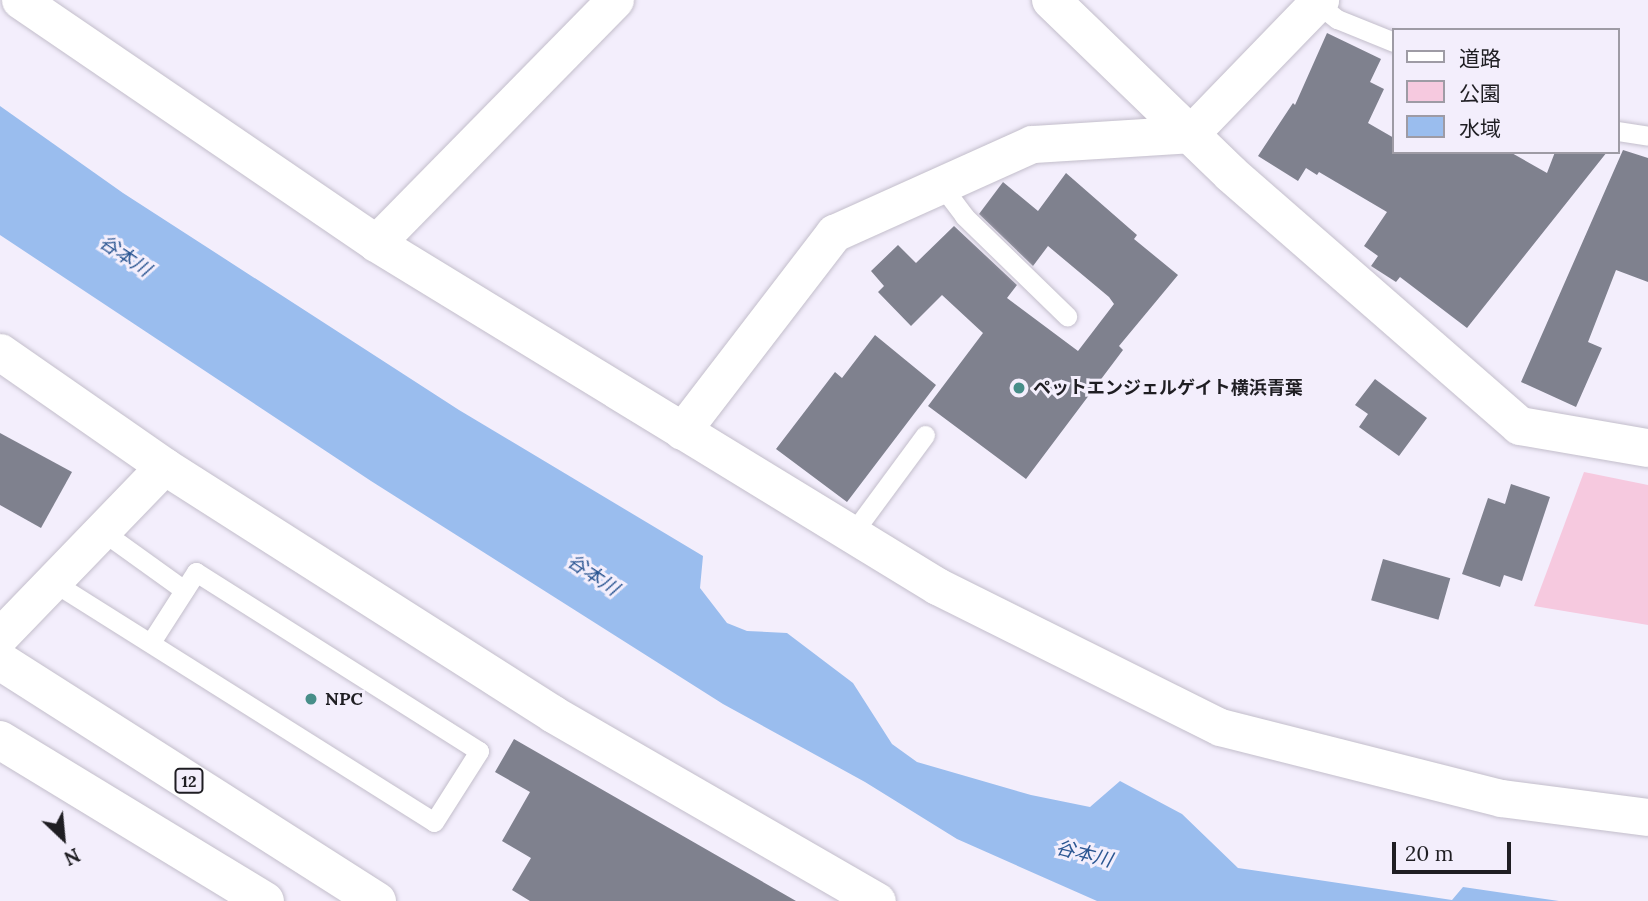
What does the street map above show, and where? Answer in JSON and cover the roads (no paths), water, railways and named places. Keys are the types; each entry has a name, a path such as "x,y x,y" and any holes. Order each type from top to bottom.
{"street":[{"path":"20,0 376,243 937,586 1220,727 1501,798 1648,817"},
{"path":"376,243 615,0"},
{"path":"1051,0 1231,174 1520,425 1648,448"},
{"path":"682,431 834,233 1032,144 1190,134 1319,1"},
{"path":"0,352 164,466 553,714 877,901"},
{"path":"0,636 164,466"},
{"name":"12","path":"0,661 377,901"},
{"path":"0,740 265,901"}],"lane":[{"path":"1319,1 1337,19 1392,41"},
{"path":"1620,131 1648,136"},
{"path":"941,185 964,216 1067,316"},
{"path":"852,534 925,435"},
{"path":"102,531 184,590"},
{"path":"53,582 434,822 480,751 196,572 151,642"}],"water":[{"name":"谷本川","path":"0,106 123,193 459,410 703,556 700,588 727,623 747,631 787,633 853,683 892,744 917,762 1031,795 1090,807 1120,781 1182,814 1238,868 1452,900 1463,887 1559,901 1097,901 957,839 865,782 723,704 371,481 0,235"}],"place":[{"name":"ペットエンジェルゲイト横浜青葉","path":"1019,388"},
{"name":"NPC","path":"311,699"}]}
